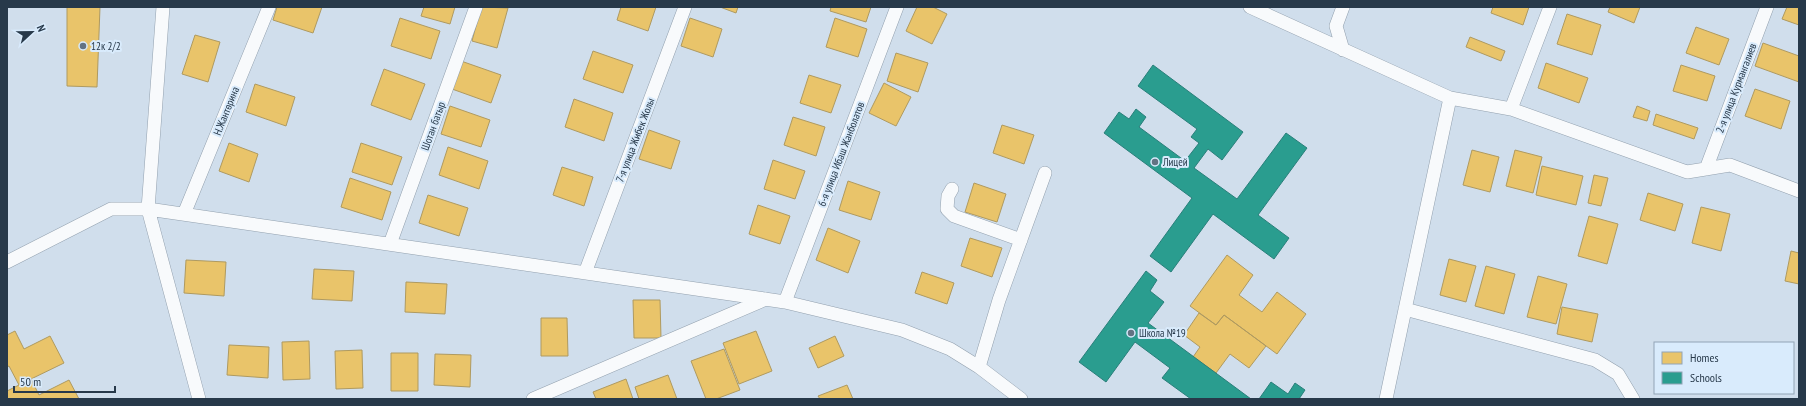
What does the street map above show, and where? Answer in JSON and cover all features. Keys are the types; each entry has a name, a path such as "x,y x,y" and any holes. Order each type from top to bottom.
{"street":[{"path":"163,7 148,209 198,399"},
{"name":"Н.Жантөрина","path":"184,214 269,7"},
{"name":"Шотан батыр","path":"390,244 476,7"},
{"name":"7-я улица Жибек Жолы","path":"585,273 685,7"},
{"name":"6-я улица Ибаш Жанболатов","path":"785,302 897,7"},
{"path":"1250,7 1450,98 1511,109 1687,172 1730,165 1799,191"},
{"path":"1343,7 1336,26 1343,50"},
{"path":"1511,109 1550,7"},
{"name":"2-я улица Курмангалиев","path":"1706,169 1767,7"},
{"path":"1386,399 1450,98"},
{"path":"979,367 999,300 1045,173"},
{"path":"952,190 948,196 947,209 954,216 1021,240"},
{"path":"7,262 111,209 148,209 785,302 902,330 950,349 979,367 1021,399"},
{"path":"533,399 766,299"},
{"path":"1405,309 1595,360 1618,374 1633,399"}],"building: Homes":[{"name":"12к 2/2","path":"67,7 100,7 97,87 67,86"},
{"path":"277,7 322,7 313,33 273,20"},
{"path":"424,7 455,7 450,24 421,16"},
{"path":"481,7 508,8 497,48 472,41"},
{"path":"621,7 656,7 648,31 617,20"},
{"path":"720,7 738,7 736,13"},
{"path":"831,7 871,7 866,22 830,11"},
{"path":"917,7 933,7 947,14 932,44 906,31"},
{"path":"1493,7 1529,7 1523,25 1491,13"},
{"path":"1610,7 1640,7 1634,23 1608,12"},
{"path":"1787,7 1799,7 1799,25 1782,19"},
{"path":"1567,14 1601,25 1592,55 1557,44"},
{"path":"400,18 440,31 431,59 391,46"},
{"path":"690,18 722,29 713,57 681,46"},
{"path":"835,18 867,29 858,57 826,47"},
{"path":"1696,27 1729,39 1719,65 1686,53"},
{"path":"195,35 220,42 208,82 182,74"},
{"path":"1470,37 1505,51 1501,61 1466,47"},
{"path":"1763,43 1799,56 1799,82 1755,66"},
{"path":"593,51 633,65 623,93 583,79"},
{"path":"896,53 928,63 918,92 887,81"},
{"path":"461,61 501,75 491,103 452,89"},
{"path":"1546,63 1588,78 1579,103 1538,88"},
{"path":"1681,65 1715,76 1707,101 1673,91"},
{"path":"384,69 425,84 411,120 371,105"},
{"path":"809,75 841,85 831,113 800,103"},
{"path":"884,83 911,97 896,126 869,113"},
{"path":"255,84 295,97 286,126 246,112"},
{"path":"1755,89 1790,101 1781,129 1745,116"},
{"path":"574,99 613,113 604,141 565,127"},
{"path":"450,106 490,120 481,147 441,134"},
{"path":"1637,106 1650,111 1647,121 1633,117"},
{"path":"1656,114 1698,128 1694,139 1653,125"},
{"path":"793,117 825,127 816,156 784,145"},
{"path":"1002,125 1034,135 1024,164 993,153"},
{"path":"649,130 680,141 671,169 639,159"},
{"path":"229,143 258,154 249,182 219,171"},
{"path":"361,143 402,157 392,185 352,172"},
{"path":"448,147 488,161 479,189 439,175"},
{"path":"1472,150 1499,157 1490,192 1463,185"},
{"path":"1515,150 1542,157 1533,193 1506,186"},
{"path":"773,160 805,171 795,199 764,189"},
{"path":"1542,166 1583,176 1576,205 1536,195"},
{"path":"562,167 593,177 584,206 553,195"},
{"path":"1594,175 1608,178 1601,206 1588,203"},
{"path":"350,178 391,192 382,220 341,207"},
{"path":"848,181 880,192 871,220 839,210"},
{"path":"974,183 1006,194 997,222 965,212"},
{"path":"1648,193 1683,204 1675,231 1640,220"},
{"path":"428,195 468,208 459,236 419,223"},
{"path":"758,205 790,216 780,244 749,234"},
{"path":"1701,207 1730,214 1721,251 1692,243"},
{"path":"1589,216 1618,224 1607,264 1578,256"},
{"path":"828,228 860,241 848,273 816,260"},
{"path":"970,238 1002,248 992,277 961,266"},
{"path":"1791,251 1799,253 1799,284 1785,281"},
{"path":"1227,255 1253,275 1239,295 1262,312 1277,292 1306,314 1277,354 1224,315 1216,325 1190,306"},
{"path":"1449,259 1476,266 1466,302 1440,295"},
{"path":"186,260 226,262 224,296 184,293"},
{"path":"1486,266 1515,274 1504,314 1475,306"},
{"path":"314,269 354,271 352,301 312,299"},
{"path":"922,272 954,283 947,304 915,293"},
{"path":"1538,276 1567,284 1556,324 1527,317"},
{"path":"406,282 447,284 445,314 405,312"},
{"path":"633,300 660,300 661,338 634,338"},
{"path":"1562,307 1598,314 1592,342 1557,334"},
{"path":"1199,313 1216,325 1224,315 1266,346 1249,368 1230,354 1216,373 1193,357 1200,347 1184,335"},
{"path":"541,318 567,318 568,356 541,356"},
{"path":"15,331 24,349 50,336 64,363 31,379 39,395 69,380 79,399 7,399 7,391 19,385 9,366 7,367 7,335"},
{"path":"756,331 772,371 739,384 723,343"},
{"path":"835,336 844,356 818,368 809,348"},
{"path":"309,341 310,379 283,380 282,342"},
{"path":"229,345 269,347 268,378 227,375"},
{"path":"724,349 740,390 716,399 706,399 691,361"},
{"path":"362,350 363,388 336,389 335,351"},
{"path":"391,353 418,353 418,391 391,391"},
{"path":"435,354 471,355 470,387 434,385"},
{"path":"668,375 677,399 639,399 635,387"},
{"path":"626,379 633,399 596,399 593,392"},
{"path":"847,385 853,399 820,399 818,396"}],"building: Schools":[{"name":"Лицей","path":"1153,65 1243,132 1222,160 1208,149 1194,168 1237,199 1286,133 1307,148 1258,215 1289,238 1274,259 1213,214 1171,272 1150,256 1192,198 1104,133 1119,112 1129,119 1136,109 1146,117 1139,127 1185,161 1199,143 1191,137 1197,129 1138,86"},
{"name":"Школа №19","path":"1146,271 1157,280 1150,291 1164,302 1148,323 1251,399 1191,399 1162,378 1170,368 1135,342 1106,382 1079,362"},
{"path":"1271,382 1288,394 1295,383 1305,390 1299,399 1259,399"}],"place":[{"name":"12к 2/2","path":"83,46"},
{"name":"Лицей","path":"1155,162"},
{"name":"Школа №19","path":"1131,333"}]}
